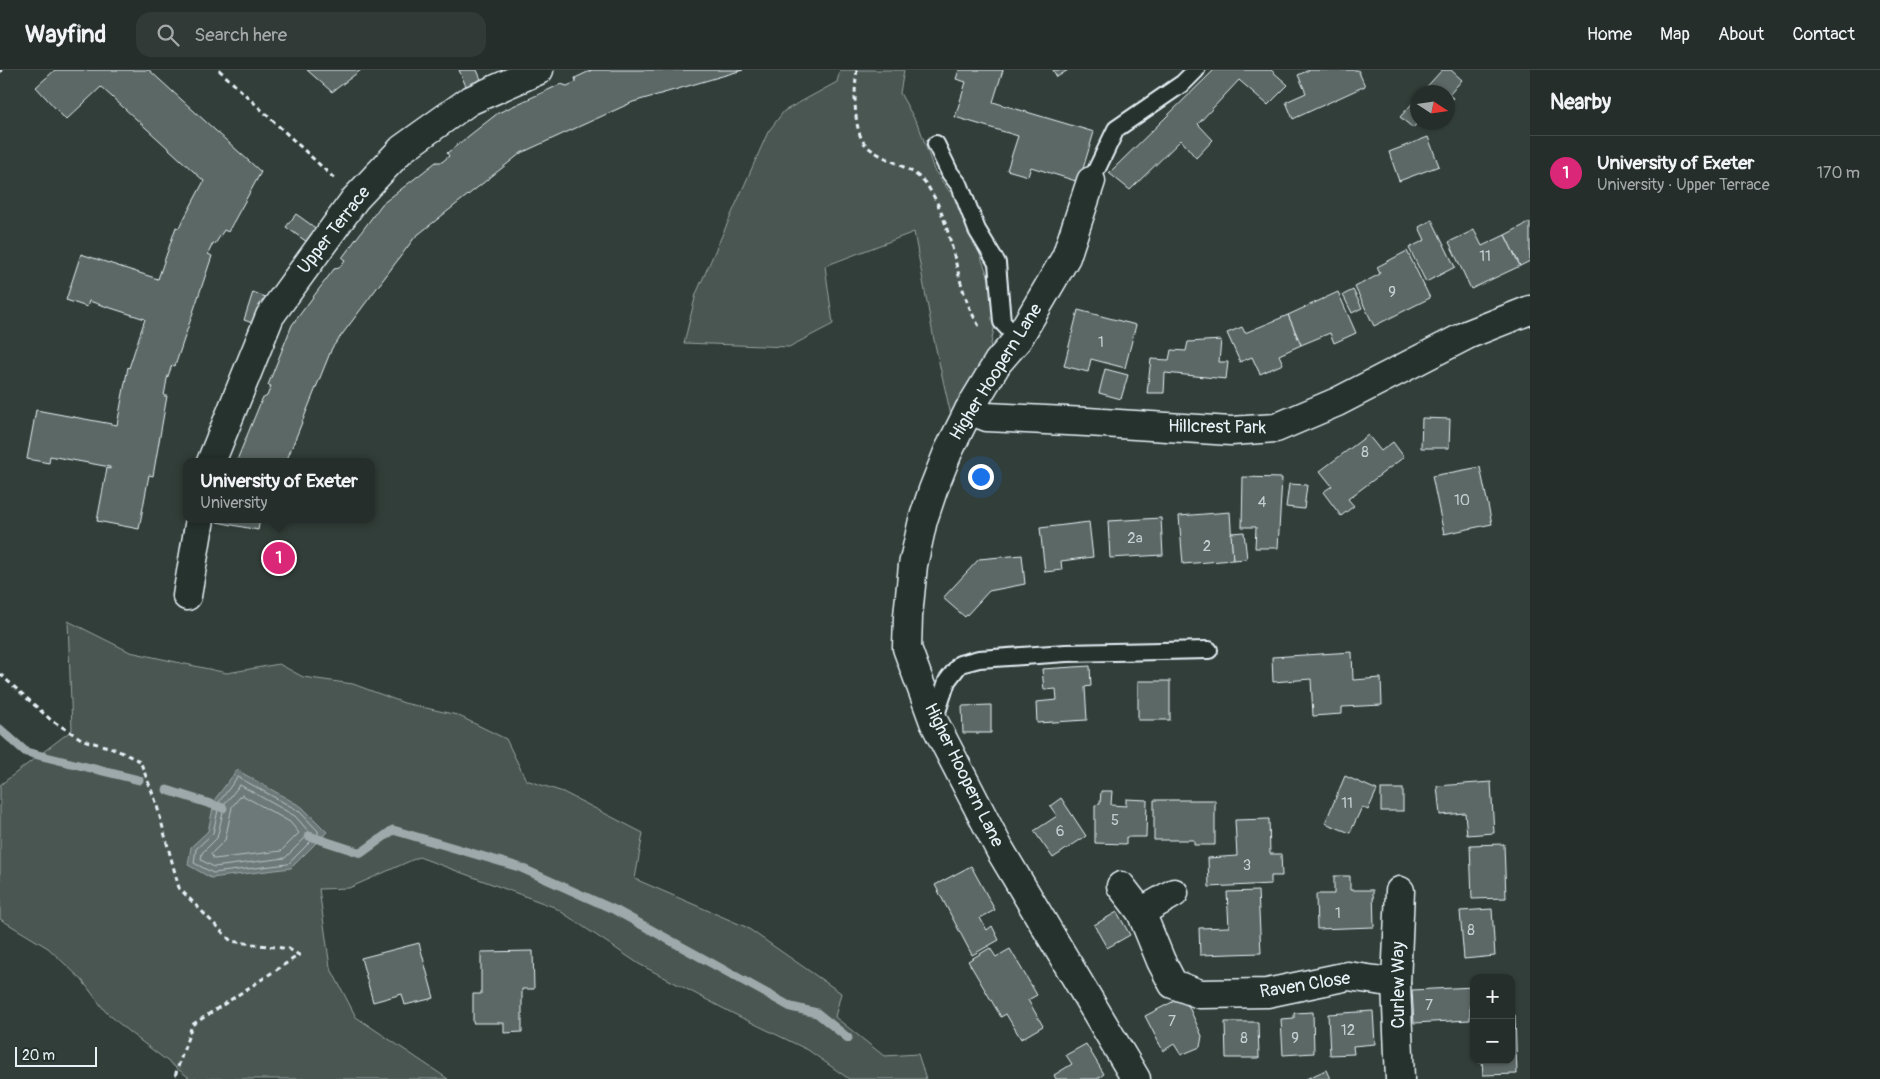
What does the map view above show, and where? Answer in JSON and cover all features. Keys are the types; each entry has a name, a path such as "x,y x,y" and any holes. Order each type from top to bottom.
{"street":[{"name":"Upper Terrace","path":"213,458 270,316 355,199 402,149 470,102 539,70"},
{"name":"Higher Hoopern Lane","path":"1091,181 1066,258 969,410 948,452 933,490 923,520 913,565 907,648 934,722 1000,850 1136,1079"},
{"name":"Hillcrest Park","path":"969,410 987,418 1231,431 1276,428 1337,402 1469,334 1530,310"},
{"path":"186,596 199,523"},
{"name":"Raven Close","path":"1121,886 1141,912 1161,962 1173,984 1200,994 1267,993 1348,976 1396,983"},
{"name":"Curlew Way","path":"1400,891 1396,983 1400,1079"},
{"path":"1141,912 1174,893"}],"lane":[{"path":"1091,181 1116,128 1183,83 1196,70"},
{"path":"936,144 950,173 960,186 977,230 997,263 1002,322 1009,349"},
{"path":"934,722 947,681 960,664 979,659 1066,653 1209,650"}],"path":[{"path":"219,70 355,199"},
{"path":"856,70 855,102 859,135 866,146 911,170 929,187 945,218 965,292 976,322 1009,349"},
{"path":"0,674 52,720 83,740 112,748 140,761 156,802 179,888 230,941 289,949 299,955 192,1025 174,1079"}],"shaded area":[{"path":"840,70 904,70 900,93 920,129 934,170 963,210 999,305 988,358 952,420 934,340 914,232 825,266 833,324 789,347 684,343 696,294 768,132 784,111 837,82"},
{"path":"68,621 130,652 227,673 279,664 303,677 353,684 404,703 457,715 506,739 526,780 563,792 643,833 635,879 746,927 841,993 835,1017 884,1056 918,1054 926,1079 849,1079 808,1050 730,1012 639,964 554,907 419,857 349,888 319,889 330,967 356,1017 448,1079 191,1079 129,1032 105,1011 82,980 48,948 0,919 0,785 72,730"}],"water":[{"path":"237,770 302,807 327,832 291,868 211,878 188,865 191,847 208,831 215,799"}],"building":[{"path":"55,70 149,70 261,172 228,232 224,230 215,244 213,243 208,254 212,256 175,366 172,365 167,379 164,396 167,396 153,476 149,475 139,529 97,521 107,468 110,469 110,467 50,456 49,463 27,459 36,410 117,425 128,367 145,319 89,301 87,307 66,300 81,254 158,279 176,227 179,228 204,181 101,87 66,120 36,87"},
{"path":"307,70 361,70 332,92"},
{"path":"459,70 477,70 483,84 468,91"},
{"path":"592,70 743,70 633,102 521,153 415,237 332,348 288,458 238,458 262,399 267,396 271,386 268,385 292,325 334,269 339,268 345,260 342,258 382,204 436,162 442,162 449,156 447,153 498,113 561,84 567,86 576,82 575,78"},
{"path":"959,70 1003,70 993,102 1094,132 1079,182 1031,167 1028,176 1007,170 1018,136 955,117 966,82 956,79"},
{"path":"1053,70 1068,70 1057,77"},
{"path":"1214,70 1271,70 1288,85 1268,105 1239,80 1198,124 1213,140 1196,158 1181,140 1130,190 1109,173"},
{"path":"1309,70 1358,70 1365,86 1293,119 1286,102 1306,93 1298,75"},
{"path":"1442,70 1451,70 1462,80 1455,88 1455,85 1428,85"},
{"path":"1410,106 1410,125 1400,117"},
{"path":"1428,137 1439,166 1399,181 1389,152"},
{"path":"296,214 317,229 307,242 286,227"},
{"path":"1432,220 1455,267 1426,282 1409,248 1425,240 1419,227"},
{"path":"1530,222 1530,261 1520,266 1505,235"},
{"path":"1474,230 1482,246 1505,235 1520,266 1471,289 1449,242"},
{"path":"1407,251 1430,298 1374,326 1355,287 1380,274 1377,267"},
{"path":"1353,290 1362,308 1352,313 1343,295"},
{"path":"253,292 268,298 258,325 244,320"},
{"path":"1338,292 1356,333 1334,343 1330,333 1301,345 1288,315"},
{"path":"1078,310 1136,325 1125,368 1091,359 1088,372 1064,366"},
{"path":"1288,315 1301,345 1279,355 1283,364 1260,374 1252,357 1240,362 1227,333 1242,327 1245,333"},
{"path":"1221,340 1219,362 1228,362 1226,379 1165,373 1164,393 1147,393 1151,359 1169,360 1171,350 1186,351 1188,342"},
{"path":"1105,369 1128,375 1121,399 1099,393"},
{"path":"1422,418 1450,419 1449,448 1421,448"},
{"path":"1368,435 1381,451 1393,442 1404,457 1348,499 1354,506 1341,516 1323,492 1332,486 1320,471"},
{"path":"1480,467 1492,524 1444,534 1432,476"},
{"path":"1243,477 1282,478 1278,548 1255,548 1256,527 1242,527"},
{"path":"1289,484 1307,485 1304,509 1286,507"},
{"path":"1230,512 1233,560 1183,564 1179,516"},
{"path":"1161,518 1163,555 1110,558 1108,521"},
{"path":"1089,522 1093,557 1061,561 1062,570 1045,572 1040,528"},
{"path":"222,523 259,523 258,530"},
{"path":"1244,532 1247,559 1233,560 1231,533"},
{"path":"1022,555 1025,584 989,591 965,617 943,598 979,559"},
{"path":"1352,652 1353,680 1381,678 1382,705 1342,707 1342,714 1313,716 1311,679 1273,682 1272,657"},
{"path":"1090,666 1091,686 1085,687 1087,720 1037,723 1036,702 1057,700 1056,689 1044,690 1042,669"},
{"path":"1138,681 1170,681 1170,720 1138,720"},
{"path":"991,705 991,733 963,733 962,706"},
{"path":"1345,776 1377,790 1368,810 1362,807 1350,833 1325,823"},
{"path":"1491,782 1494,833 1467,835 1465,813 1440,815 1437,786"},
{"path":"1381,789 1403,789 1403,811 1381,811"},
{"path":"1101,791 1112,791 1111,805 1126,806 1126,799 1147,800 1146,837 1126,837 1126,844 1095,843 1095,805 1100,804"},
{"path":"1061,798 1086,836 1053,858 1034,831 1057,816 1050,806"},
{"path":"1154,800 1215,800 1215,845 1194,845 1194,840 1154,840"},
{"path":"1269,819 1270,854 1281,854 1282,876 1271,876 1271,884 1209,887 1208,858 1237,856 1235,820"},
{"path":"1504,844 1506,898 1472,899 1470,845"},
{"path":"971,866 995,910 980,918 987,930 992,926 999,940 972,955 935,885"},
{"path":"1334,876 1350,876 1350,890 1373,890 1374,927 1317,929 1316,894 1334,894"},
{"path":"1258,891 1261,953 1200,955 1199,928 1229,927 1227,892"},
{"path":"1492,909 1495,956 1464,959 1460,911"},
{"path":"1117,912 1130,935 1107,948 1094,925"},
{"path":"419,943 434,998 405,1005 402,994 373,1002 361,958"},
{"path":"990,948 996,957 1010,949 1037,995 1028,1000 1043,1026 1021,1039 1006,1014 1001,1017 968,961"},
{"path":"533,951 534,989 522,989 522,1032 504,1033 504,1023 473,1023 473,994 481,994 481,952"},
{"path":"1470,987 1470,1020 1414,1023 1412,990"},
{"path":"1184,996 1202,1036 1200,1047 1181,1055 1174,1044 1163,1051 1145,1016"},
{"path":"1373,1011 1375,1044 1353,1046 1354,1054 1330,1055 1328,1014"},
{"path":"1313,1012 1314,1053 1283,1055 1281,1019 1294,1018 1294,1013"},
{"path":"1515,1015 1517,1074 1483,1075 1482,1064 1515,1064"},
{"path":"1225,1022 1258,1022 1259,1058 1226,1058"},
{"path":"1086,1044 1104,1074 1097,1079 1056,1079 1054,1075 1072,1064 1066,1055"},
{"path":"1326,1070 1330,1079 1306,1079"}],"waterway":[{"path":"0,729 26,752 139,780"},
{"path":"167,790 223,808"},
{"path":"309,836 361,853 393,830 519,867 615,910 791,1007 817,1013 848,1038"}],"place":[{"name":"University of Exeter","path":"279,558"}]}
